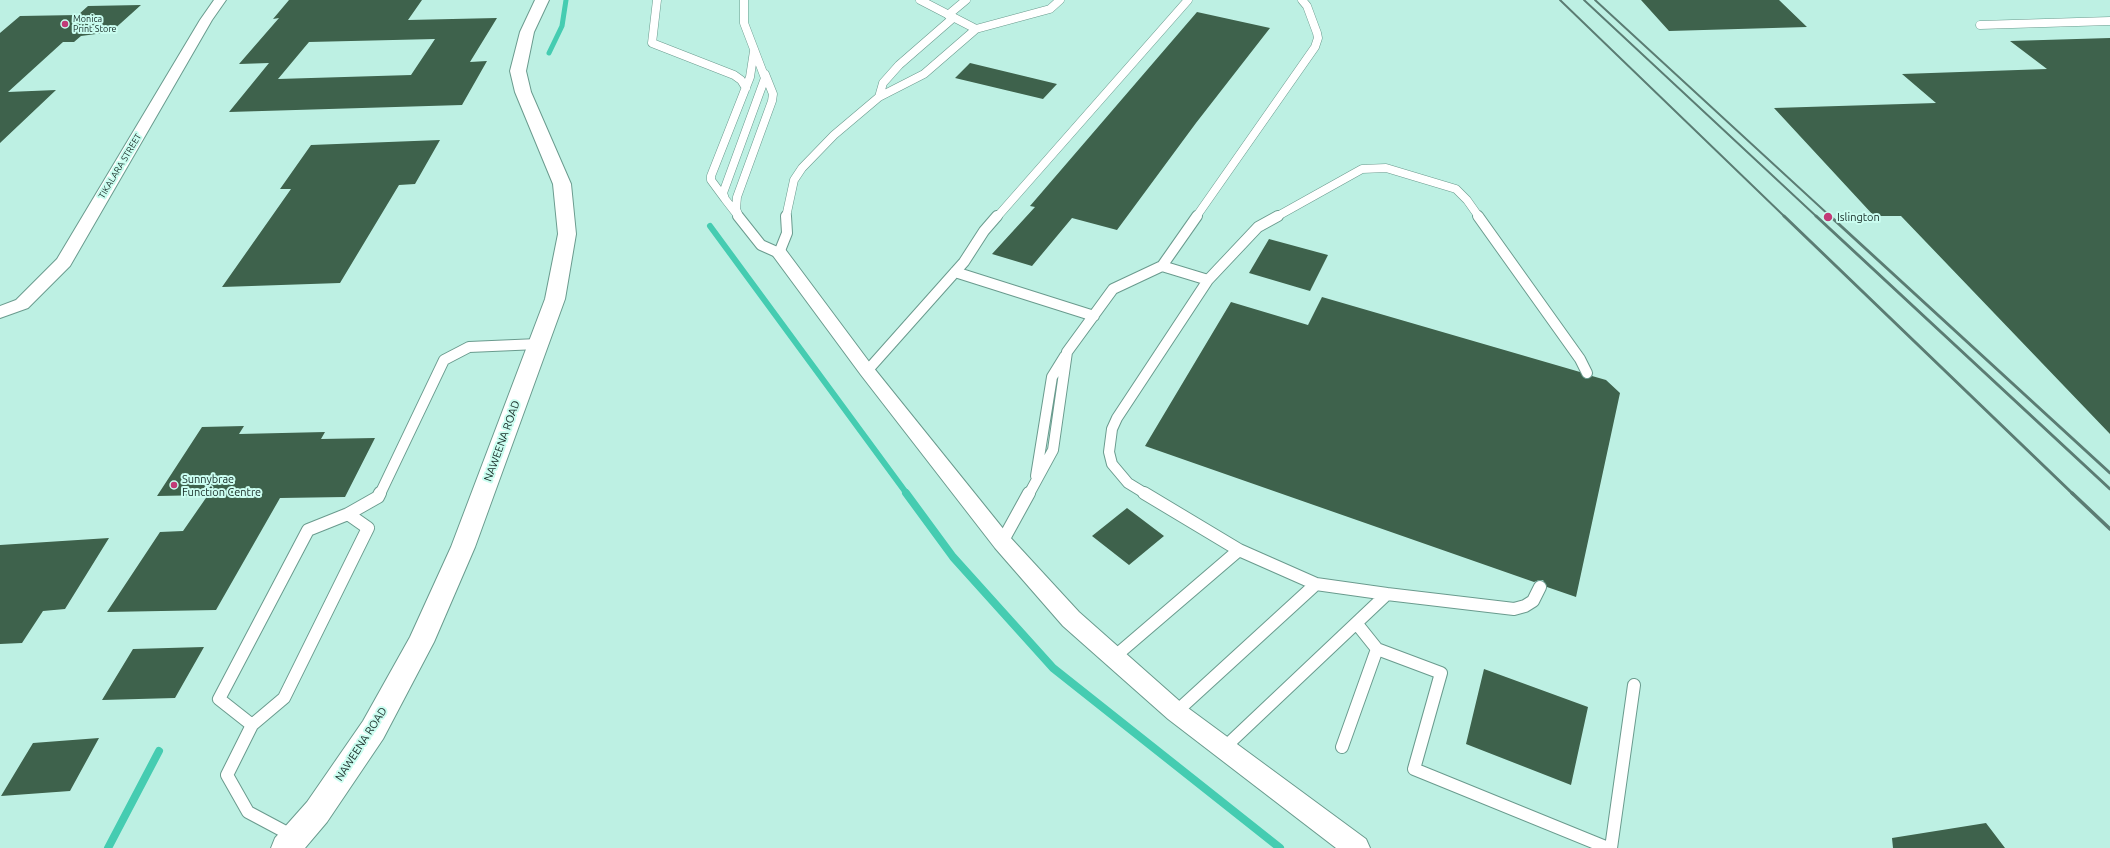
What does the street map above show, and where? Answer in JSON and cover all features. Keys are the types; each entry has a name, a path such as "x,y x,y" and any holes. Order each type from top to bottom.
{"street":[{"name":"TIKALARA STREET","path":"0,312 22,304 39,289 64,262 206,20 220,0"},
{"name":"NAWEENA ROAD","path":"290,843 317,812 373,730 421,642 463,548 555,299 567,234 562,184 523,92 518,71 521,52 527,32 542,0"},
{"path":"779,253 868,371 1002,542 1071,619 1113,658 1176,712 1357,848"}],"lane":[{"path":"657,0 652,43 734,75 741,80 746,88"},
{"path":"738,216 736,202 773,94 744,23 744,0"},
{"path":"920,0 976,29"},
{"path":"879,97 883,84 899,65 966,0"},
{"path":"754,48 753,66 746,88 719,154 711,180 761,245 779,253 787,233 786,215 789,195 798,174 834,135 879,97 924,74 976,29 1050,9 1060,0"},
{"path":"868,371 955,272 984,231 1188,0"},
{"path":"1034,484 1052,377 1067,352 1112,290 1162,266 1317,43 1317,33 1307,6 1302,0"},
{"path":"1980,25 2110,21"},
{"path":"725,199 724,188 763,87 764,73"},
{"path":"1540,587 1533,601 1525,606 1514,609 1316,584 1239,550 1128,483 1112,464 1110,452 1112,429 1117,418 1208,280 1258,228 1362,168 1378,167 1395,170 1456,189 1467,200 1580,358 1587,374"},
{"path":"1162,266 1208,280"},
{"path":"955,272 1094,316"},
{"path":"252,725 219,699 308,530 348,514 378,497 444,360 468,348 538,344"},
{"path":"1002,542 1053,450 1067,352"},
{"path":"290,843 248,812 227,774 252,725 284,698 368,528 348,514"},
{"path":"1113,658 1239,550"},
{"path":"1176,712 1316,584"},
{"path":"1224,748 1357,624 1387,594"},
{"path":"1357,624 1377,649 1440,672 1414,769 1608,848"},
{"path":"1342,747 1377,649"},
{"path":"1611,848 1634,685"}],"building":[{"path":"289,0 422,0 408,20 497,18 470,62 487,61 462,105 229,112 269,63 239,64 279,18 273,19","holes":["435,39 411,75 278,79 309,42"]},
{"path":"1641,0 1779,0 1807,27 1669,31"},
{"path":"141,5 111,32 81,36 74,42 63,42 8,92 56,90 0,143 0,33 20,16 78,15 88,6"},
{"path":"1197,12 1270,28 1196,123 1117,230 1072,218 1032,266 992,254 1035,207 1030,206"},
{"path":"2110,38 2110,434 1901,216 1874,216 1774,108 1936,103 1902,74 2047,69 2010,41"},
{"path":"970,63 1057,84 1043,99 955,78"},
{"path":"440,140 415,184 399,185 340,283 222,287 291,189 280,189 311,145"},
{"path":"1269,239 1328,255 1310,291 1249,273"},
{"path":"1322,297 1580,372 1586,379 1592,376 1606,380 1620,393 1576,597 1547,587 1543,580 1534,582 1145,446 1231,302 1308,325"},
{"path":"244,426 239,434 325,432 321,439 375,438 345,497 280,498 216,610 107,612 160,532 183,531 208,495 157,496 202,427"},
{"path":"1127,508 1164,536 1129,565 1092,536"},
{"path":"109,538 65,609 43,611 22,643 0,644 0,545"},
{"path":"204,647 175,698 102,700 133,649"},
{"path":"1484,669 1588,707 1571,785 1466,744"},
{"path":"99,738 70,791 1,796 33,743"},
{"path":"1986,823 2005,848 1893,848 1892,838"}],"waterway":[{"path":"549,53 562,26 566,0"},
{"path":"710,226 907,494"},
{"path":"906,493 953,557 1053,668 1280,848"},
{"path":"108,848 159,751"}],"railway":[{"path":"1560,0 1785,217"},
{"path":"1584,0 1817,217"},
{"path":"1595,0 1831,217"},
{"path":"1784,216 2073,494"},
{"path":"1816,216 2110,489"},
{"path":"1830,216 2110,473"},
{"path":"2072,493 2110,529"}],"place":[{"name":"Monica Print Store","path":"65,24"},
{"name":"Islington","path":"1828,217"},
{"name":"Sunnybrae Function Centre","path":"174,485"}]}
